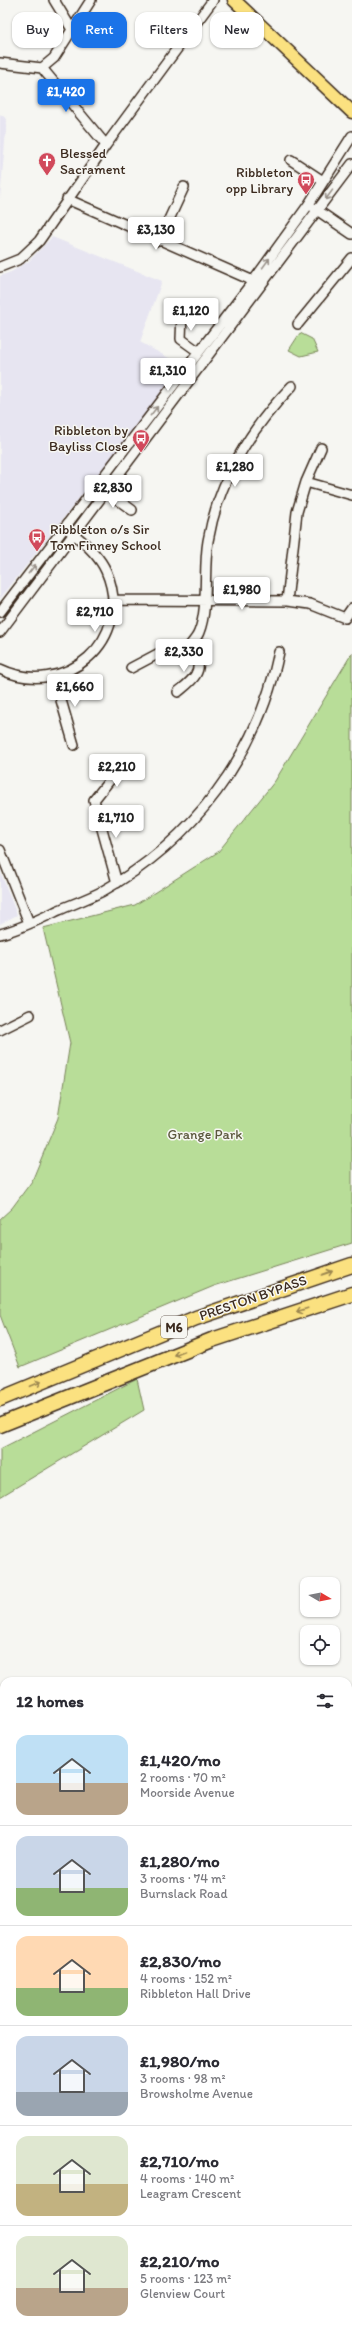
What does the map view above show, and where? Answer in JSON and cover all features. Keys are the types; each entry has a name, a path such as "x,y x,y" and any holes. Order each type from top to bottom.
{"highway":[{"name":"PRESTON BYPASS","path":"0,1399 196,1318 352,1265"},
{"name":"PRESTON BYPASS","path":"0,1425 212,1340 352,1294"}],"main road":[{"path":"234,0 352,112"}],"street":[{"path":"54,0 71,26"},
{"path":"83,12 91,0"},
{"path":"0,267 20,258 33,248 106,145 213,0"},
{"path":"42,68 54,58 71,30"},
{"path":"0,63 42,68 106,145"},
{"path":"0,612 254,280 309,204 352,136"},
{"path":"292,160 323,181"},
{"path":"0,632 352,164"},
{"path":"159,241 184,187"},
{"path":"67,199 159,241 254,280 262,285"},
{"path":"309,204 352,234"},
{"path":"298,324 352,258"},
{"path":"182,313 181,340 199,352"},
{"path":"188,367 195,373"},
{"path":"187,649 199,633 204,614 208,541 225,484 242,449 279,399 292,386"},
{"path":"287,601 297,512 306,482 321,448"},
{"path":"306,482 352,495"},
{"path":"106,491 132,510"},
{"path":"0,669 27,678 54,676 77,667 95,651 109,627 113,600 110,581 102,563 65,526"},
{"path":"18,587 29,594"},
{"path":"113,600 287,601 310,604 345,618 352,608"},
{"path":"131,668 165,650 187,649 196,655 199,669 193,680 178,692"},
{"path":"0,934 29,924 99,893 117,883 177,837 200,814 223,784 243,752 262,711 279,652"},
{"path":"54,676 74,745"},
{"path":"117,883 94,800 124,762"},
{"path":"0,850 29,924"},
{"path":"0,1030 30,1015"}],"shaded area":[{"path":"0,114 7,119 0,199"},
{"path":"52,237 162,281 140,342 183,366 0,599 0,276 11,272 29,261"},
{"path":"0,871 17,915 0,924"}],"green space":[{"path":"300,333 312,339 318,352 301,356 289,350"},
{"name":"Grange Park","path":"352,653 352,1243 214,1286 20,1367 0,1315 0,1219 12,1208 32,1181 58,1118 70,1043 43,928 135,905 218,852 275,781"},
{"path":"137,1379 144,1410 0,1497 0,1449"}],"place":[{"name":"Blessed Sacrament","path":"47,176"},
{"name":"Ribbleton opp Library","path":"306,195"},
{"name":"Ribbleton by Bayliss Close","path":"141,453"},
{"name":"Ribbleton o/s Sir Tom Finney School","path":"37,552"}]}
